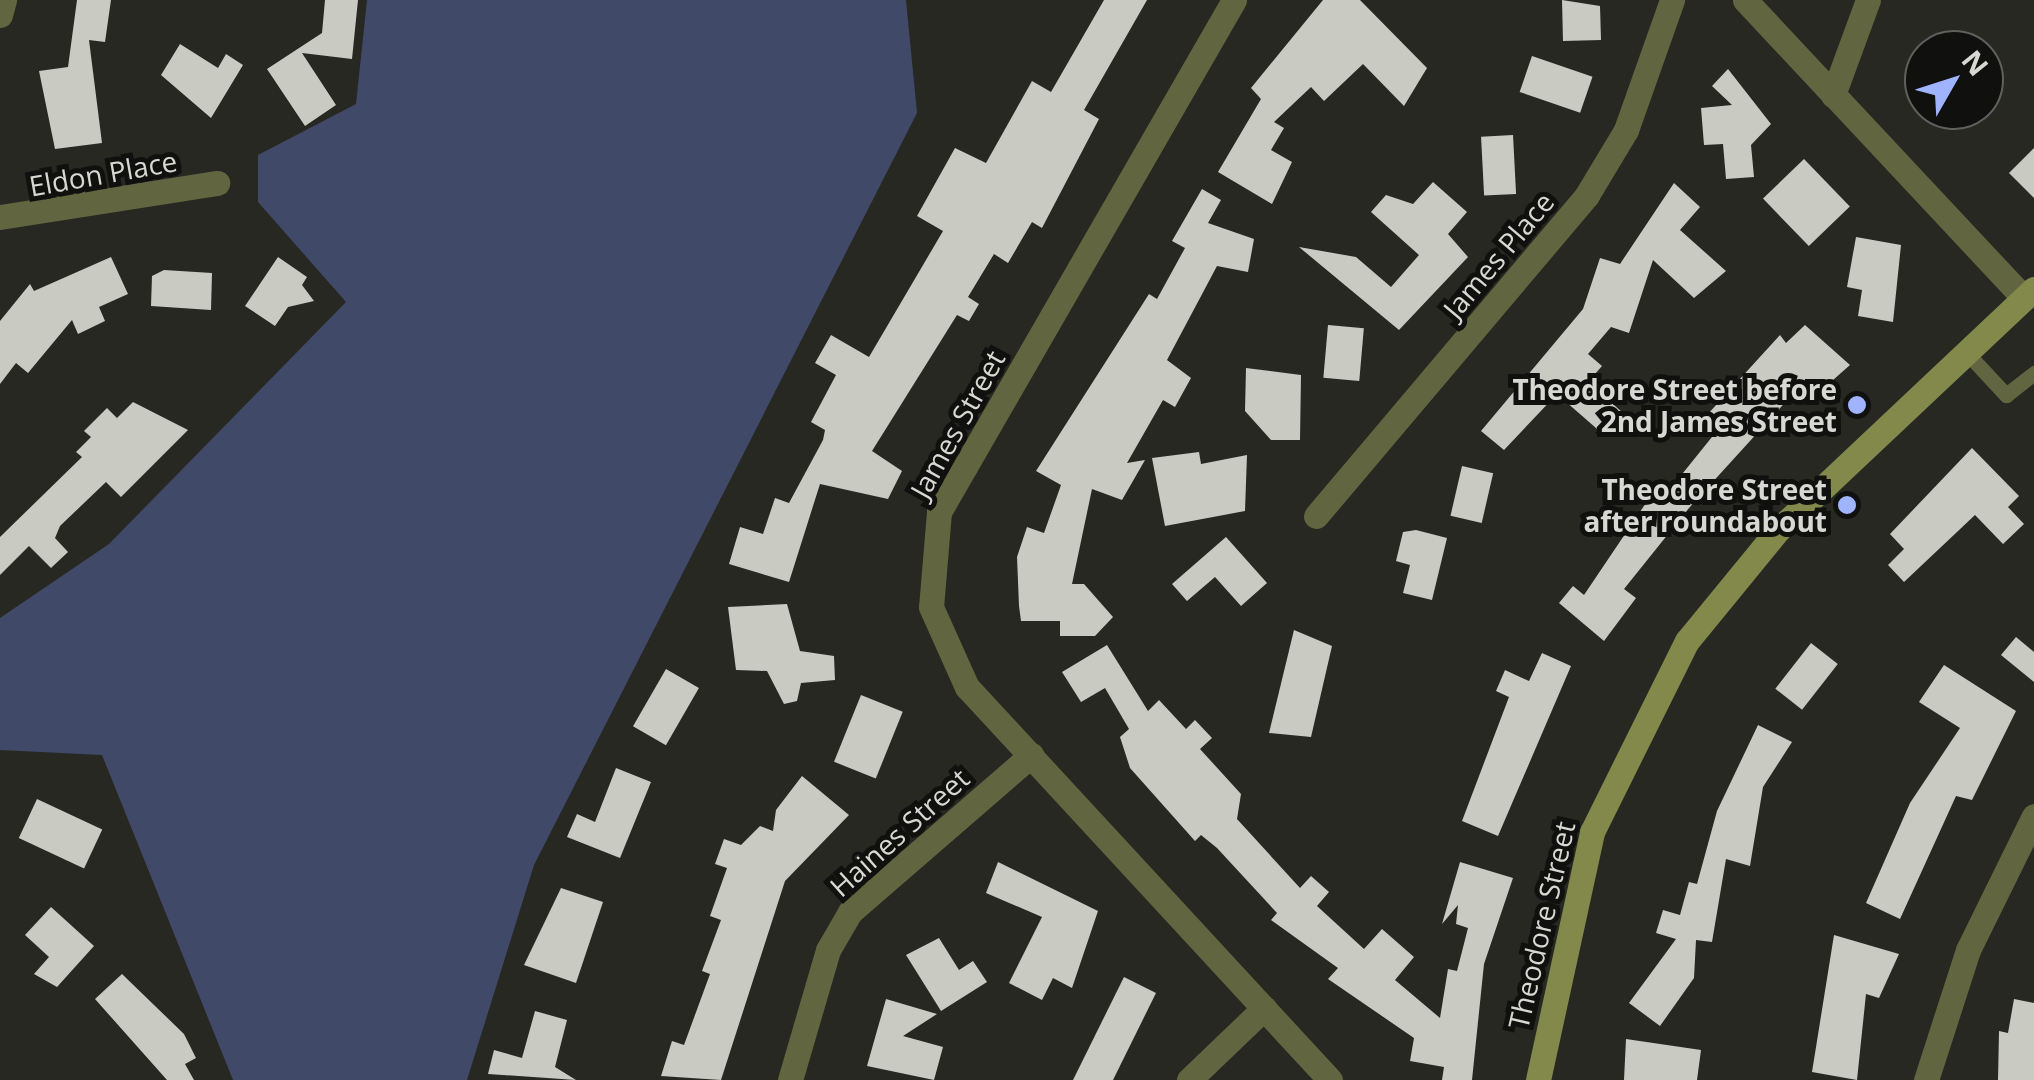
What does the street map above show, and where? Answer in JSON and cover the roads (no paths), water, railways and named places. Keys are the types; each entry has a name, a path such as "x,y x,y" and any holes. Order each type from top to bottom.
{"main road":[{"name":"Theodore Street","path":"1538,1080 1582,860 1665,677 1742,567 2031,293"}],"street":[{"path":"0,16 4,0"},
{"name":"James Street","path":"1234,0 939,512 930,608 944,646 1031,755 1330,1080"},
{"name":"James Place","path":"1316,516 1587,195 1626,130 1672,0"},
{"path":"1746,0 1833,94 2031,293"},
{"path":"1833,94 1868,0"},
{"name":"Eldon Place","path":"0,217 217,183"},
{"name":"Haines Street","path":"790,1080 828,950 850,912 1031,755"},
{"path":"1926,1080 1968,950 2034,816"},
{"path":"1189,1080 1264,1008"}],"lane":[{"path":"1966,352 2006,395 2034,373"}],"place":[{"name":"Theodore Street before 2nd James Street","path":"1857,405"},
{"name":"Theodore Street after roundabout","path":"1847,505"}]}
